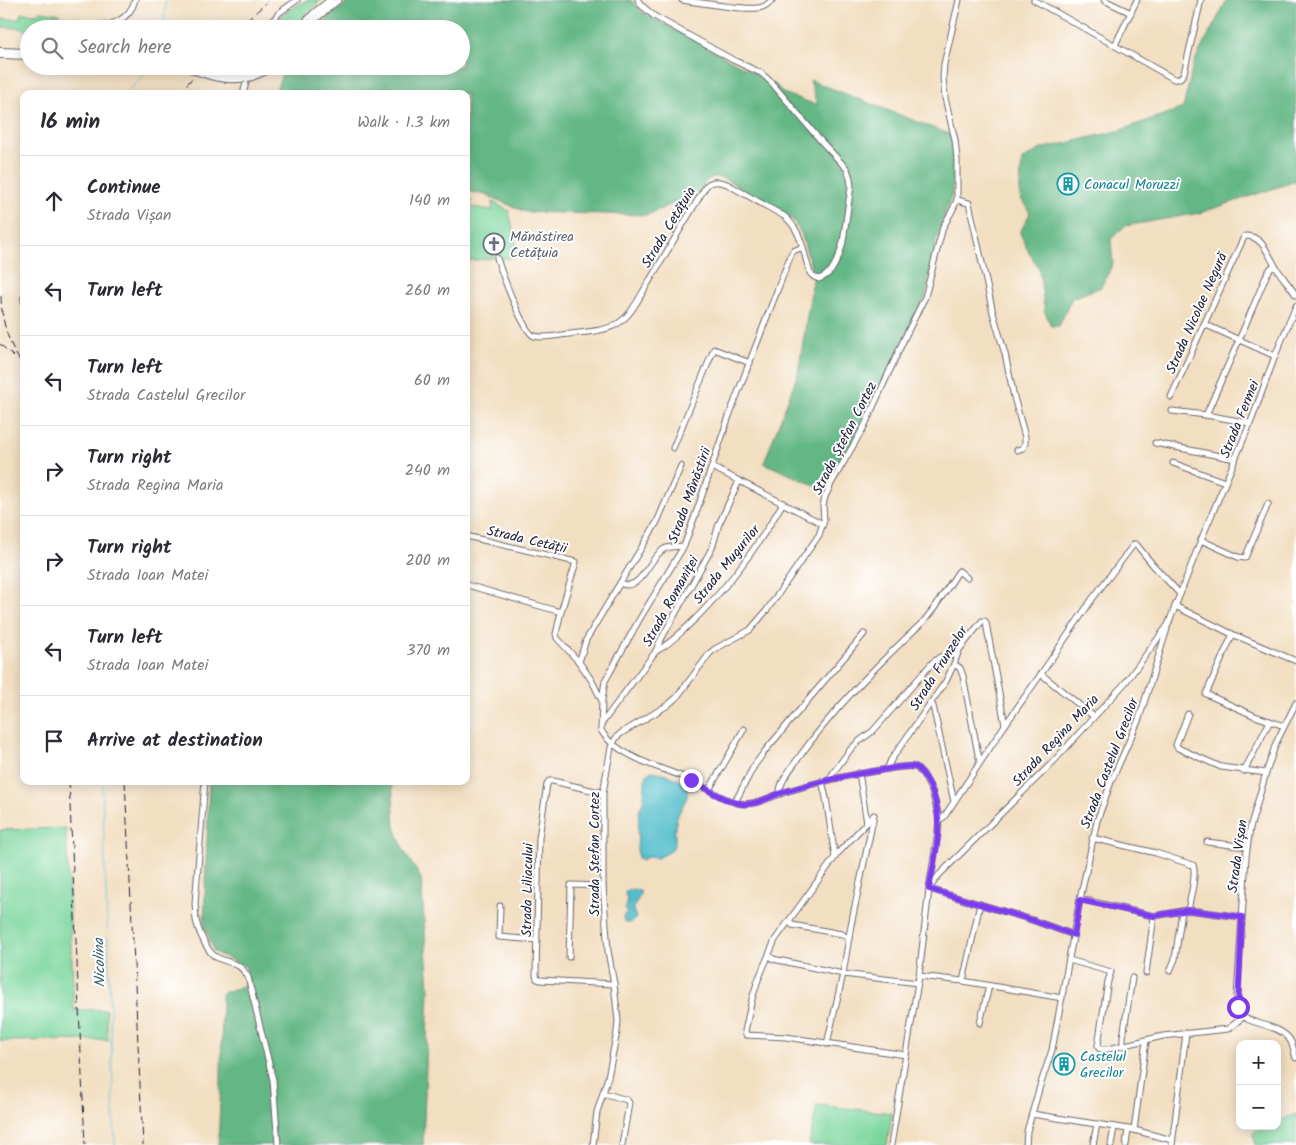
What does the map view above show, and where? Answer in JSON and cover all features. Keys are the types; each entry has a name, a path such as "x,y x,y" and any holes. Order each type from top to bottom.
{"main road":[{"path":"307,20 330,0"},
{"path":"315,20 338,0"},
{"path":"0,51 20,52"},
{"path":"0,55 20,56"},
{"path":"206,75 238,80 251,75"},
{"path":"223,75 251,75"}],"street":[{"path":"120,20 133,8 135,0"},
{"path":"273,20 279,13 297,0"},
{"name":"Strada Cetățuia","path":"496,258 506,285 530,334 541,337 606,328 626,318 706,186 718,181 727,184 791,221 800,238 810,273 814,277 819,279 825,276 835,264 843,242 850,192 850,178 847,169 785,97 761,73 733,60 654,16 640,5 638,0"},
{"path":"682,0 745,8 761,8 772,0"},
{"path":"959,0 944,64 943,78 945,98 958,159 957,200 968,203 993,313 1025,437 1023,448 1017,450"},
{"path":"1034,0 1174,79 1180,78 1184,73 1201,0"},
{"path":"1104,0 1131,13"},
{"path":"1115,45 1137,0"},
{"path":"244,90 246,75"},
{"name":"Strada Ștefan Cortez","path":"593,1145 598,1112 617,1032 618,1020 608,951 603,886 603,793 610,750 620,734 668,705 677,697 715,649 750,630 814,544 823,524 825,497 864,427 925,297 943,226 957,200"},
{"name":"Strada Nicolae Negură","path":"1171,397 1242,239 1245,236 1252,236 1258,240 1275,267"},
{"name":"Strada Mânăstirii","path":"601,723 605,681 684,546 729,416 790,257 793,251 802,247"},
{"path":"1206,414 1271,268 1275,267 1296,294"},
{"name":"Strada Fermei","path":"1180,594 1296,306"},
{"path":"1204,324 1276,356"},
{"path":"673,448 714,349 750,363"},
{"path":"1172,411 1206,414 1250,423"},
{"path":"1155,443 1235,459"},
{"path":"1173,463 1225,482"},
{"path":"579,662 586,640 656,522 681,466"},
{"path":"712,467 823,524"},
{"name":"Strada Romaniței","path":"601,723 656,651 712,548 719,524 739,481"},
{"name":"Strada Mugurilor","path":"656,651 666,647 728,584 767,531 784,503"},
{"path":"1201,540 1238,557 1245,558 1268,504"},
{"name":"Strada Cetății","path":"470,537 576,562 556,634 557,638 579,662 602,700"},
{"path":"939,820 954,802 980,761 1093,598 1135,543 1180,594"},
{"path":"620,583 627,585 636,582 657,554 665,549 684,546"},
{"path":"780,794 781,787 788,774 812,739 849,695 924,621 959,571 967,578"},
{"path":"470,586 561,612"},
{"name":"Strada Regina Maria","path":"929,889 938,876 1053,762 1125,683 1168,625 1180,594"},
{"path":"1175,606 1232,634 1296,661"},
{"name":"Strada Frunzelor","path":"887,769 891,760 946,680 954,664 956,654 981,622 985,621 1005,725"},
{"name":"Strada Castelul Grecilor","path":"1026,1145 1032,1114 1052,1050 1092,838 1111,782 1139,719 1168,625"},
{"path":"735,802 754,766 765,751 864,634"},
{"path":"1232,634 1206,694 1284,726"},
{"path":"830,779 850,750 874,731 933,662 940,657 956,654"},
{"path":"954,664 960,668 963,676 980,761"},
{"path":"1041,674 1093,716"},
{"path":"592,681 605,681"},
{"name":"Strada Vișan","path":"1244,1017 1238,1011 1238,1007 1242,917 1250,828 1276,743 1296,702"},
{"path":"930,703 933,706 954,802"},
{"path":"1188,714 1176,745 1178,748 1221,767 1266,773"},
{"path":"1244,771 1270,721"},
{"path":"601,723 602,733 613,744 628,754 647,764 691,780 740,803 752,803 822,781 859,773 913,767 921,771 932,791 939,820 918,983 891,1145"},
{"path":"709,790 744,729"},
{"path":"859,773 867,823"},
{"name":"Strada Liliacului","path":"603,793 548,781 539,838 537,978 540,980 614,984"},
{"path":"822,781 835,857"},
{"path":"205,785 196,921 211,953 217,958 243,969 248,977 273,1080 278,1145"},
{"path":"827,1044 874,815 835,857 775,940 752,998 745,1031 746,1035 786,1037 827,1044 906,1055"},
{"path":"1092,838 1193,865 1194,874 1175,959 1170,971"},
{"path":"1207,842 1247,847"},
{"path":"569,958 571,885 603,886"},
{"path":"929,889 1029,919 1074,935"},
{"path":"1080,900 1154,916 1185,911 1242,917"},
{"path":"964,981 980,904"},
{"path":"500,906 498,938 537,940"},
{"path":"1146,973 1154,916"},
{"path":"788,921 792,925 842,934 849,939"},
{"path":"769,955 773,960 842,974 918,983"},
{"path":"1069,960 1111,972 1098,1047 1100,1050 1163,1036 1228,1029 1244,1017 1286,1035 1294,1046 1296,1058"},
{"path":"919,976 964,981 1062,998"},
{"path":"1123,1046 1132,978"},
{"path":"980,1023 989,986"},
{"path":"1032,1114 1131,1129 1172,1143 1186,1034"},
{"path":"1126,1145 1131,1129 1146,1040"},
{"path":"603,1093 627,1100 629,1103 622,1145"},
{"path":"1094,1145 1096,1124"},
{"path":"1111,1145 1114,1127"}],"green space":[{"path":"306,0 321,0 301,20 278,20 282,15"},
{"path":"351,0 631,0 642,12 776,85 783,93 817,105 810,80 954,136 952,194 937,237 925,298 827,491 764,463 798,373 814,273 801,233 793,220 723,178 714,177 707,180 699,192 647,215 526,212 486,195 470,192 470,90 276,90 282,75 470,75 470,20 325,20"},
{"path":"1227,0 1296,0 1296,181 1200,213 1125,226 1111,239 1113,264 1101,287 1072,298 1059,326 1051,326 1045,312 1039,268 1029,253 1020,233 1030,213 1020,197 1022,160 1041,149 1118,131 1183,108 1194,62"},
{"path":"40,11 60,14 59,20 20,20 20,28 0,27 0,19 19,19 22,13 39,14"},
{"path":"470,199 471,207 492,210 493,202 509,211 518,252 517,257 500,259 498,251 493,252 494,258 470,261"},
{"path":"209,785 392,785 395,827 404,851 421,878 429,989 423,1145 218,1145 222,993 246,985 246,967 214,952 204,925"},
{"path":"66,828 74,1010 106,1010 108,1040 0,1041 0,830"},
{"path":"817,1105 892,1113 887,1145 809,1145"},
{"path":"1296,1114 1296,1145 1256,1145 1253,1133 1259,1130 1281,1130 1281,1120"}],"water":[{"path":"651,771 666,774 684,784 688,787 687,797 677,817 675,842 672,850 657,858 647,857 641,861 638,858 637,849 639,812 644,798 645,781"},
{"path":"629,889 631,891 634,889 640,891 640,894 633,910 636,918 631,923 626,923 623,919 627,912 625,908 627,900 625,894"}],"waterway":[{"name":"Nicolina","path":"164,20 166,0"},
{"name":"Nicolina","path":"130,90 143,75"},
{"name":"Nicolina","path":"102,785 115,1145"}],"railway":[{"path":"248,20 269,0"},
{"path":"182,90 195,75"},
{"path":"1,296 3,318 7,332 20,360"},
{"path":"0,344 14,357"},
{"path":"69,785 85,1145"},
{"path":"125,785 143,1145"}],"place":[{"name":"Conacul Moruzzi","path":"1068,184"},
{"name":"Mănăstirea Cetățuia","path":"494,244"},
{"name":"Castelul Grecilor","path":"1064,1064"}],"route":[{"path":"691,780 719,795 745,804 830,779 894,768 916,767 923,774 932,791 939,820 929,889 1029,919 1074,935 1080,900 1154,916 1188,910 1242,917 1238,1007"}]}
